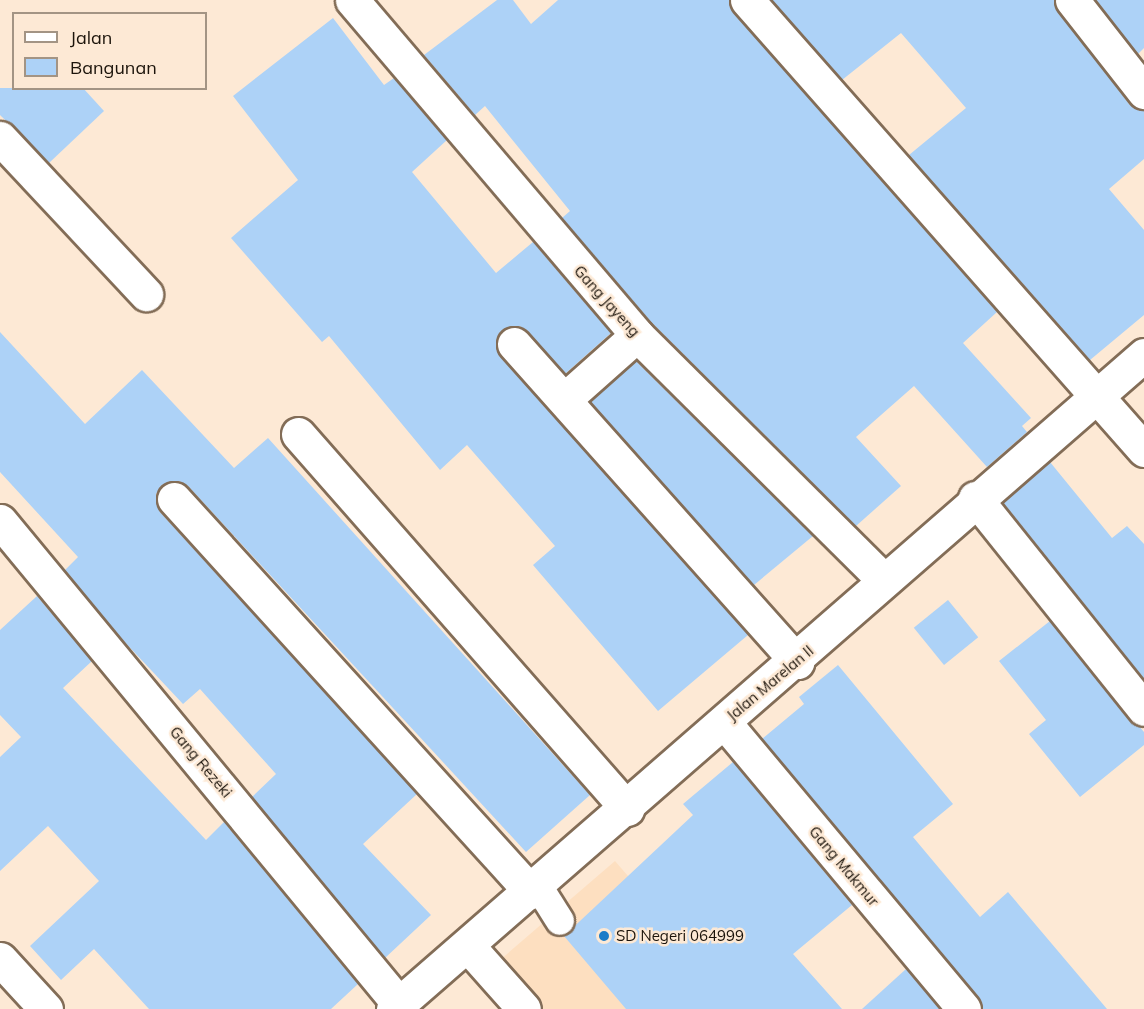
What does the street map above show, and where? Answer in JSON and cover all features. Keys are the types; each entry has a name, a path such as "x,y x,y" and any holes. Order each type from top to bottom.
{"street":[{"name":"Gang Jayeng","path":"352,0 637,335 884,580"},
{"path":"747,0 1144,450"},
{"path":"1072,0 1144,92"},
{"path":"0,138 146,294"},
{"path":"565,399 637,335"},
{"path":"514,344 797,662"},
{"name":"Jalan Marelan II","path":"396,1006 627,809 724,722 797,662 975,498 1144,355"},
{"path":"298,434 627,809"},
{"path":"975,498 1144,709"},
{"path":"174,499 534,889"},
{"name":"Gang Rezeki","path":"0,521 396,1006"},
{"name":"Gang Makmur","path":"724,722 964,1009"},
{"path":"468,946 524,1009"},
{"path":"0,959 46,1009"}],"lane":[{"path":"534,889 560,921"}],"shaded area":[{"name":"SD Negeri 064999","path":"615,861 743,1009 542,1009 500,960"}],"building":[{"path":"497,0 513,0 531,24 558,0 729,0 733,12 997,312 963,343 1031,418 1022,426 1027,432 987,467 914,386 856,437 901,486 856,526 651,322 562,218 570,211 485,106 475,115 424,55"},
{"path":"772,0 1054,0 1129,104 1144,110 1144,159 1109,189 1144,230 1144,315 1090,360 909,155 966,108 901,33 842,80"},
{"path":"1096,0 1144,0 1144,48 1138,54"},
{"path":"333,18 384,85 394,78 447,140 412,172 496,273 533,242 611,333 565,374 520,326 502,330 496,347 748,635 658,711 533,565 555,546 467,445 440,470 329,336 322,342 231,238 298,180 233,96"},
{"path":"0,88 85,90 104,111 49,163 0,115"},
{"path":"0,332 85,424 142,370 234,468 268,438 590,795 526,852 188,486 179,481 162,485 156,494 160,512 417,794 363,844 431,915 385,958 252,797 276,774 200,689 183,704 119,636 65,570 78,557 0,472"},
{"path":"636,361 813,536 754,585 590,402"},
{"path":"1050,462 1112,538 1127,526 1144,544 1144,679 1003,503"},
{"path":"37,596 92,661 63,688 206,840 224,822 358,984 331,1009 149,1009 94,949 61,980 30,946 99,881 48,826 0,871 0,757 21,737 0,715 0,630"},
{"path":"948,600 978,637 944,665 914,628"},
{"path":"1050,621 1144,732 1144,745 1080,797 1029,734 1046,720 999,661"},
{"path":"838,665 953,804 913,837 980,917 1008,892 1107,1009 982,1009 978,997 762,739 804,704 799,697"},
{"path":"733,762 852,905 793,954 842,1009 626,1009 564,936 693,815 683,804"},
{"path":"906,969 940,1009 862,1009"}],"place":[{"name":"SD Negeri 064999","path":"604,936"}]}
